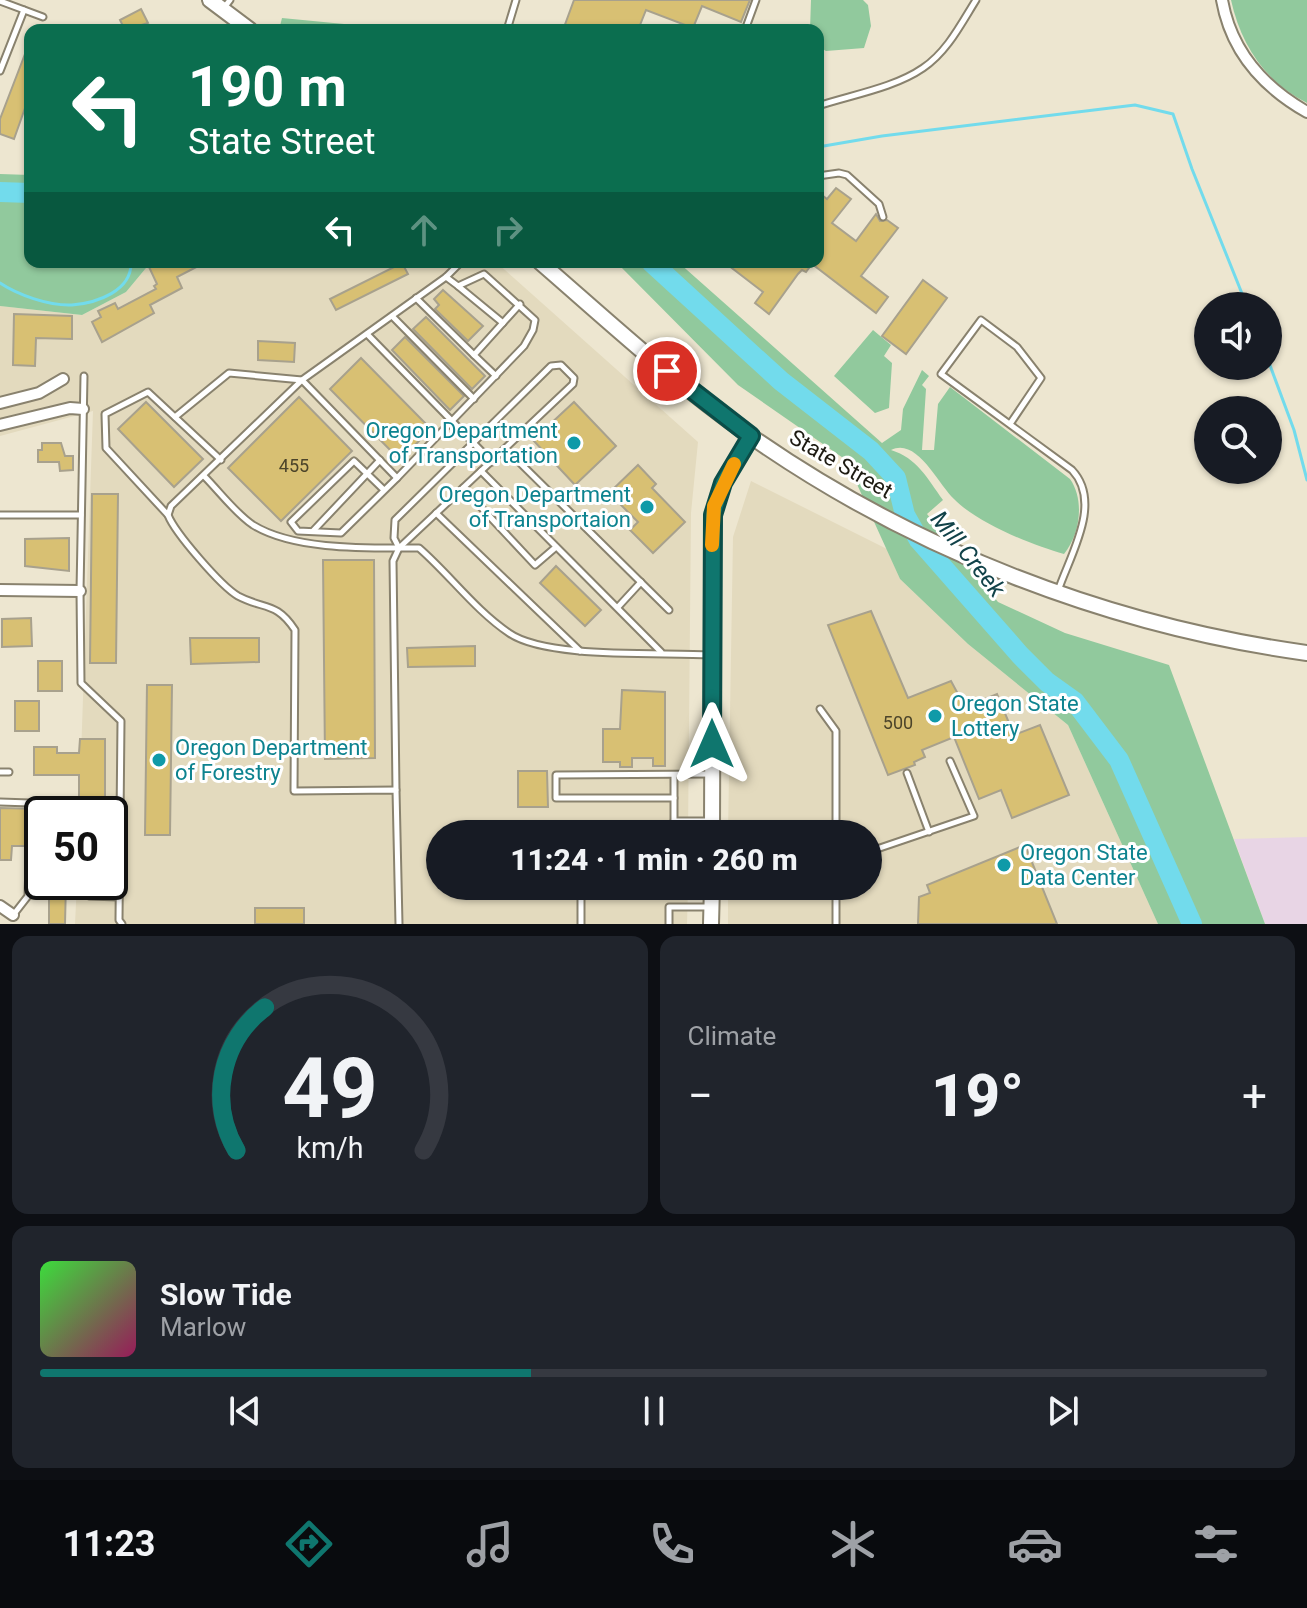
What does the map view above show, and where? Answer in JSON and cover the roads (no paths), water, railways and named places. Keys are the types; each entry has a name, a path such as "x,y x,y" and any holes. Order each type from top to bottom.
{"main road":[{"path":"221,3 244,24"},
{"name":"State Street","path":"547,268 643,351 751,436 870,508 965,556 1058,592 1187,631 1307,653"},
{"path":"712,820 713,515 723,483 751,436"},
{"path":"711,900 711,924"}],"street":[{"path":"1222,0 1230,30 1251,67 1271,89 1307,112"},
{"path":"0,403 39,393 63,379"},
{"path":"0,425 70,408 83,409"},
{"path":"0,590 80,591"},
{"path":"0,906 13,915"}],"lane":[{"path":"509,24 516,0"},
{"path":"747,24 756,0"},
{"path":"824,104 898,80 923,68 951,40 976,0"},
{"path":"0,1 43,17"},
{"path":"0,71 24,10"},
{"path":"824,175 847,175 879,204 883,217"},
{"path":"168,515 171,506 302,380 455,268"},
{"path":"384,490 354,461 291,522 298,531 341,533 397,478 524,346 535,320 520,304 484,274 458,286"},
{"path":"446,277 503,323"},
{"path":"416,298 496,376"},
{"path":"474,355 520,304"},
{"path":"392,316 474,399"},
{"path":"1010,424 1041,378 1017,347 981,320 941,374 1072,470 1082,481 1085,491 1080,529 1058,592"},
{"path":"367,334 492,462"},
{"path":"399,548 394,538 395,520 551,366 561,365 574,378 573,384 507,450 399,548 393,561 399,924"},
{"path":"175,417 229,373 302,380 397,478"},
{"path":"84,376 81,683 121,721 120,796"},
{"path":"221,460 148,392 105,414 106,448 168,515 174,530 236,595 284,613 295,630 294,791 396,790"},
{"path":"507,450 669,610"},
{"path":"313,532 380,460"},
{"path":"481,471 661,652"},
{"path":"204,476 251,524 282,538 354,547 419,548 509,634 530,644 581,651 711,655"},
{"path":"463,488 535,565 556,547"},
{"path":"436,513 581,651"},
{"path":"0,515 81,515"},
{"path":"618,607 641,582"},
{"path":"820,709 836,731 836,820"},
{"path":"882,848 974,816 950,761"},
{"path":"0,772 9,772"},
{"path":"907,773 929,833"},
{"path":"674,798 556,798 556,775 712,774"},
{"path":"674,775 674,820"},
{"path":"0,802 24,803"},
{"path":"13,915 25,900"},
{"path":"119,900 119,920 122,924"},
{"path":"581,900 581,924"},
{"path":"836,900 836,924"},
{"path":"669,924 669,907 711,907"}],"waterway":[{"path":"824,146 1135,105 1173,114 1241,292"},
{"name":"Mill Creek","path":"0,192 24,193"},
{"path":"0,283 44,302 82,304 111,294 126,281 130,268"},
{"name":"Mill Creek","path":"658,268 781,381 871,451 896,478 905,515 919,540 1020,655 1047,682 1075,702 1119,760 1192,924"},
{"path":"1275,380 1294,430 1307,480"}],"place":[{"name":"Oregon Department of Transportation","path":"574,443"},
{"name":"Oregon Department of Transportaion","path":"647,507"},
{"name":"Oregon State Lottery","path":"935,716"},
{"name":"Oregon Department of Forestry","path":"159,760"},
{"name":"Oregon State Data Center","path":"1004,865"}]}
